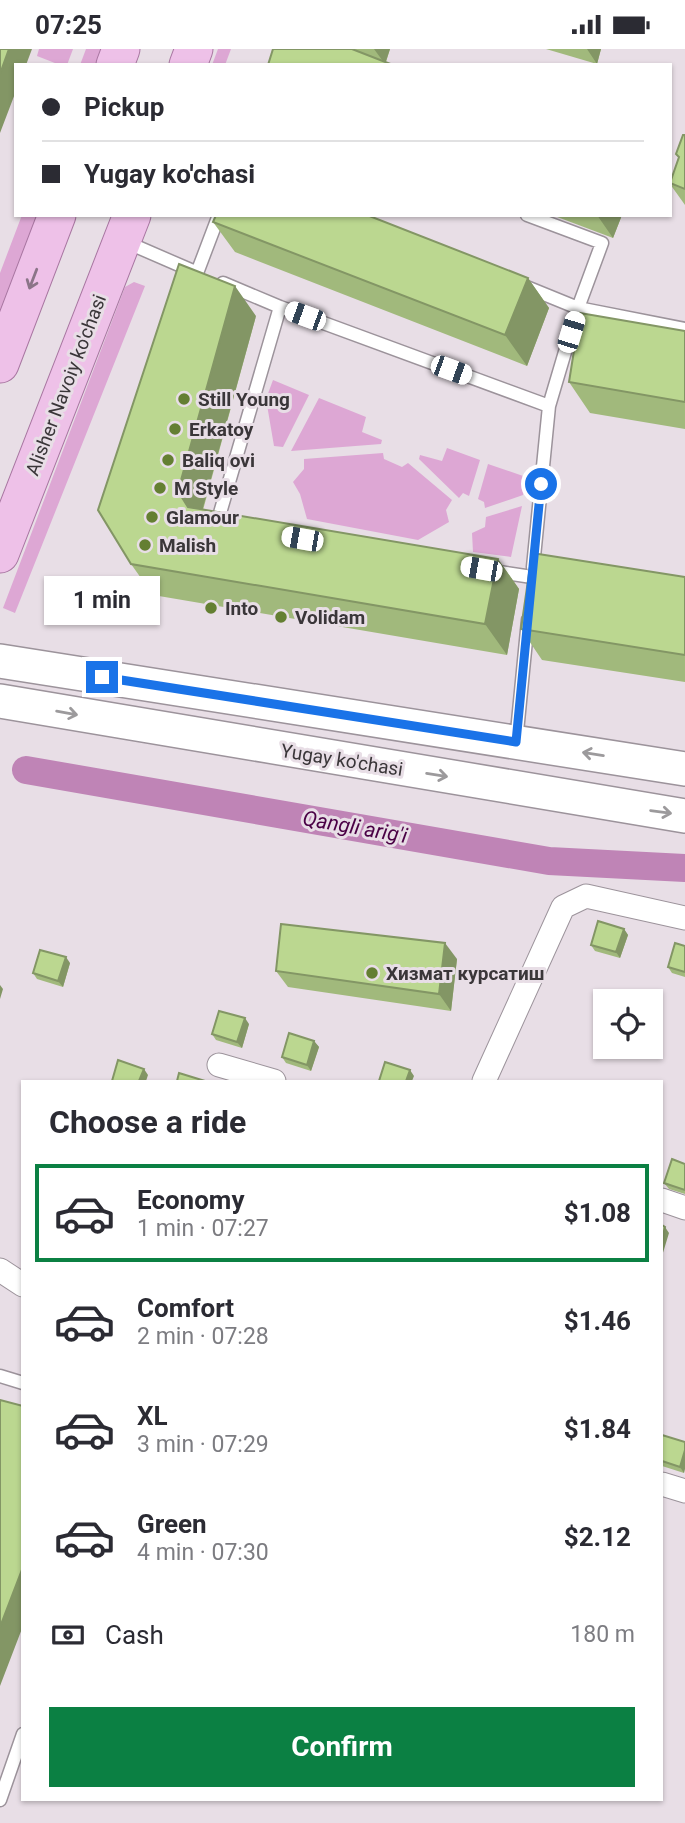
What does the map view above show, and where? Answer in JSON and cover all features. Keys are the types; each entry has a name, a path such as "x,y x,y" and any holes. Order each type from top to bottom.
{"main road":[{"path":"0,364 56,217"},
{"name":"Alisher Navoiy ko'chasi","path":"0,554 127,228"},
{"path":"0,661 685,769"},
{"name":"Yugay ko'chasi","path":"0,701 685,816"}],"street":[{"path":"484,1080 563,907 586,896 685,918"},
{"path":"219,1065 271,1080"},
{"path":"663,1201 685,1208"},
{"path":"0,1270 21,1284"},
{"path":"663,1484 685,1490"}],"lane":[{"path":"197,273 218,217"},
{"path":"530,591 549,406 578,308 602,243 532,217"},
{"path":"127,228 197,273 280,307 549,406"},
{"path":"516,283 578,308 685,329"},
{"path":"238,528 225,526 220,513 280,307"},
{"path":"533,562 547,564"},
{"path":"478,569 532,577"},
{"path":"516,742 529,605"},
{"path":"0,1376 21,1382"},
{"path":"0,1800 21,1740"}],"shaded area":[{"path":"39,49 73,49 68,63 55,63 37,56"},
{"path":"86,49 103,49 98,63 81,63"},
{"path":"218,49 231,49 226,63 213,63"},
{"path":"21,217 38,217 0,316 0,273"},
{"path":"134,282 145,286 15,613 3,608 125,287"},
{"path":"273,380 309,395 283,447 274,446 266,399"},
{"path":"319,398 366,417 362,432 382,440 381,444 291,451"},
{"path":"447,448 480,460 469,496 463,493 459,498 419,459 420,455 442,461"},
{"path":"383,453 384,459 402,467 408,463 452,500 446,510 449,522 418,540 307,519 300,494 293,482 304,469 304,459"},
{"path":"488,464 526,477 523,495 485,508 484,502 478,499"},
{"path":"522,506 511,557 473,552 472,533 485,527 486,517"}],"building":[{"path":"0,49 9,49 0,74"},
{"path":"273,49 352,49 388,63 269,63"},
{"path":"685,135 685,189 672,184 679,157 676,154"},
{"path":"215,217 372,217 528,278 505,335 213,222"},
{"path":"179,264 235,286 178,491 188,507 498,559 485,624 131,564 98,510"},
{"path":"580,313 685,331 685,402 569,382"},
{"path":"532,553 685,577 685,655 521,629"},
{"path":"598,921 624,929 616,952 591,945"},
{"name":"Хизмат курсатиш","path":"281,924 445,943 439,994 276,971"},
{"path":"675,943 685,946 685,972 668,967"},
{"path":"40,950 66,957 58,981 33,973"},
{"path":"219,1011 245,1018 237,1042 212,1034"},
{"path":"289,1033 314,1041 307,1065 282,1057"},
{"path":"118,1060 144,1069 139,1080 112,1080"},
{"path":"385,1062 410,1070 406,1080 379,1080"},
{"path":"179,1073 202,1080 177,1080"},
{"path":"672,1159 685,1164 685,1190 664,1183"},
{"path":"0,1400 21,1405 21,1572 0,1627"},
{"path":"663,1435 685,1442 680,1467 663,1461"}],"waterway":[{"name":"Qangli arig'i","path":"26,770 549,861 685,868"}],"place":[{"name":"Still Young","path":"184,399"},
{"name":"Erkatoy","path":"175,429"},
{"name":"Baliq ovi","path":"168,460"},
{"name":"M Style","path":"160,488"},
{"name":"Glamour","path":"152,517"},
{"name":"Malish","path":"145,545"},
{"name":"Into","path":"211,608"},
{"name":"Volidam","path":"281,617"},
{"name":"Хизмат курсатиш","path":"372,973"}],"route":[{"path":"102,677 516,742 541,484"}]}
